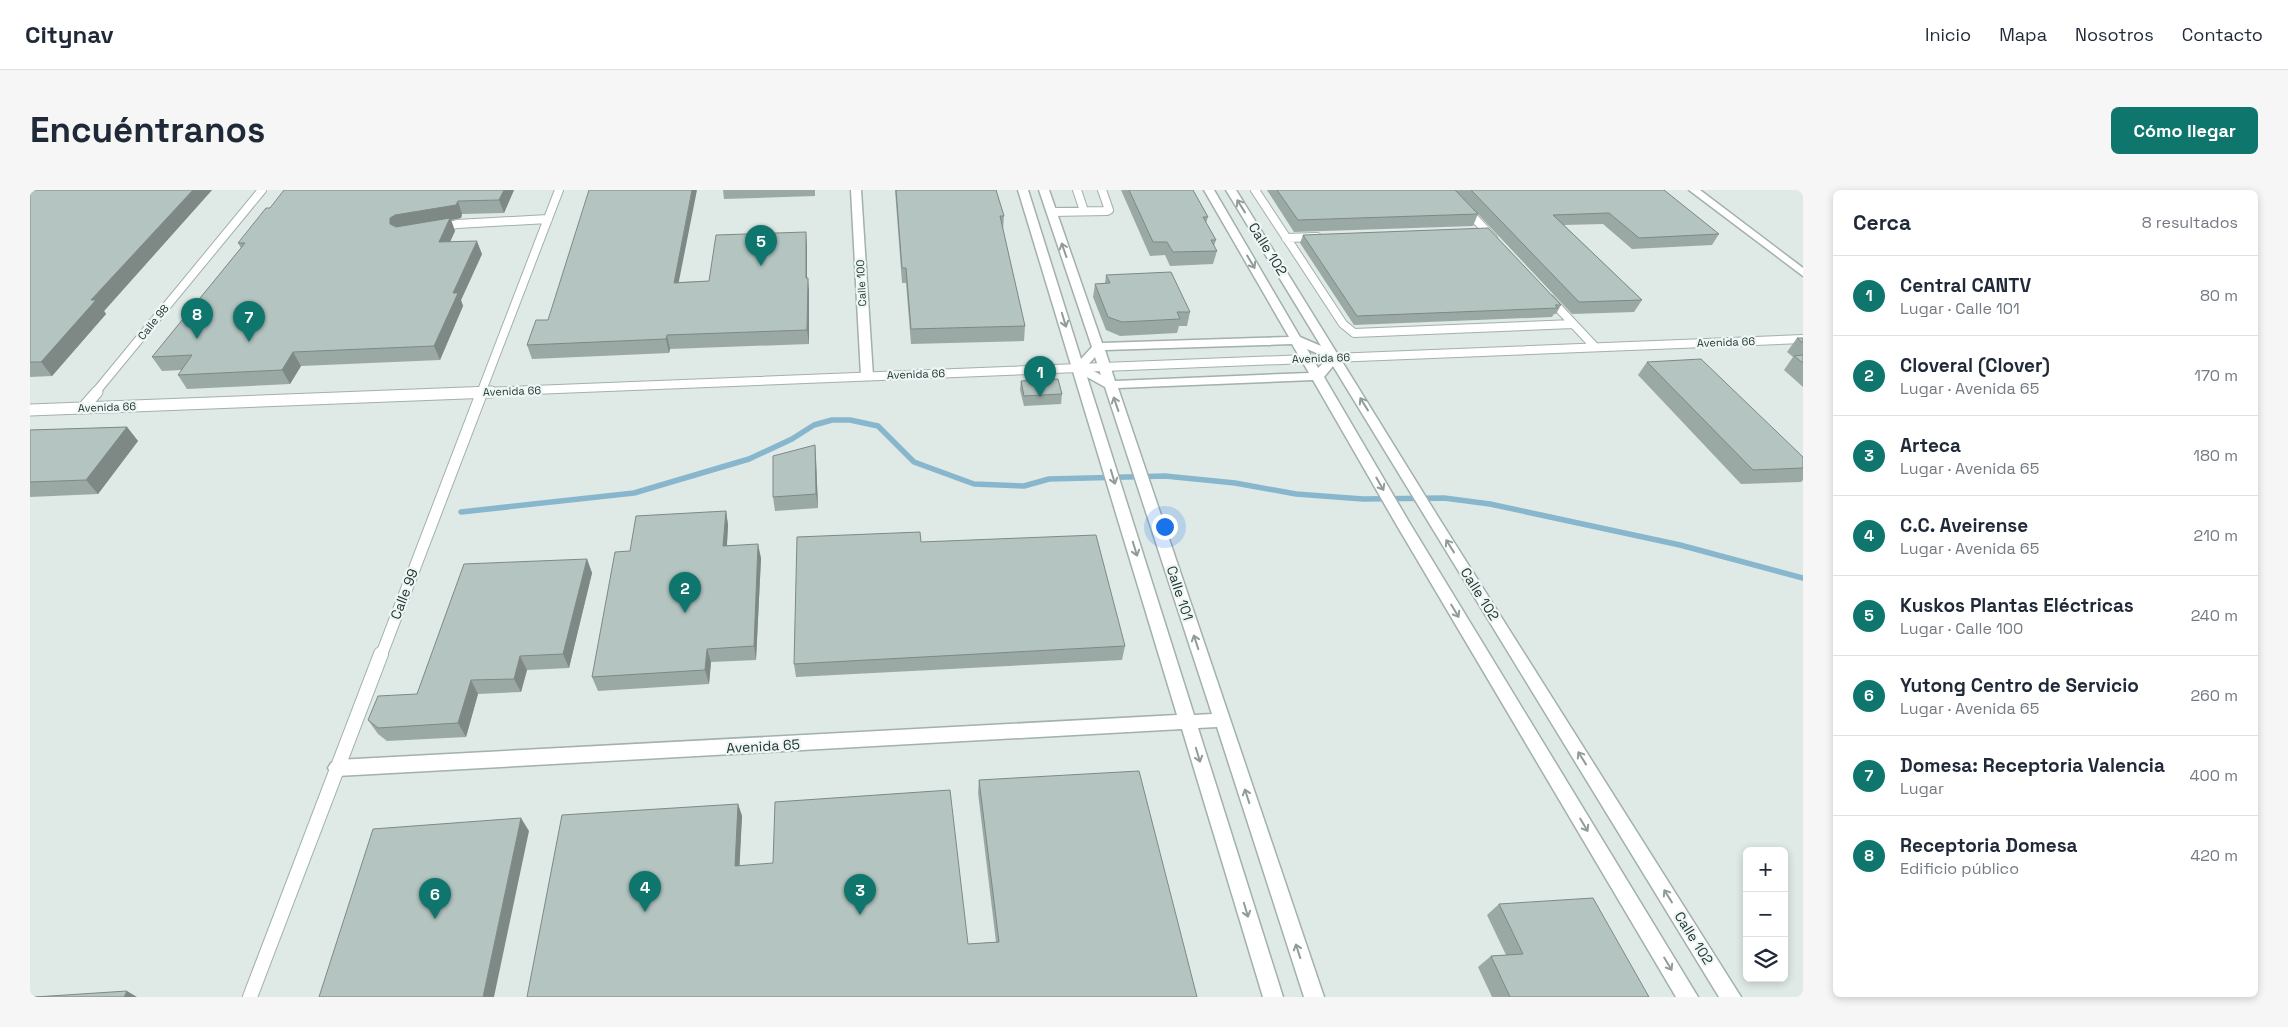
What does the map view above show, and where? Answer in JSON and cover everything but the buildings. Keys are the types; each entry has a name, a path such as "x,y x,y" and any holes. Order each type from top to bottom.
{"street":[{"name":"Calle 100","path":"856,190 866,376"},
{"path":"1023,190 1273,997"},
{"name":"Calle 101","path":"1044,190 1131,450 1150,500 1314,997"},
{"name":"Calle 102","path":"1209,190 1403,524 1688,997"},
{"name":"Calle 102","path":"1231,190 1731,997"},
{"path":"1694,190 1803,273"},
{"path":"1297,340 1335,358 1318,376 1110,385 1079,368 1098,347 1297,340"},
{"name":"Avenida 65","path":"337,768 1222,720"}],"lane":[{"name":"Calle 98","path":"82,408 262,190"},
{"name":"Calle 99","path":"250,997 559,190"},
{"path":"1077,190 1084,211"},
{"path":"1051,212 1109,210 1102,190"},
{"path":"1254,190 1343,324 1354,333 1573,324"},
{"path":"1448,190 1500,245"},
{"path":"426,231 457,224 548,219"},
{"path":"1476,231 1486,231"},
{"path":"1286,238 1326,236"},
{"path":"1546,296 1595,347"},
{"name":"Avenida 66","path":"30,410 1105,368 1803,338"}],"waterway":[{"path":"461,512 634,493 749,459 792,439 814,425 832,420 850,420 878,426 914,462 974,484 1024,486 1049,479 1165,476 1235,483 1296,494 1363,499 1444,498 1490,504 1680,545 1803,578"}],"place":[{"name":"Kuskos Plantas Eléctricas","path":"761,266"},
{"name":"Receptoria Domesa","path":"197,339"},
{"name":"Domesa: Receptoria Valencia","path":"249,342"},
{"name":"Central CANTV","path":"1040,397"},
{"name":"Cloveral (Clover)","path":"685,613"},
{"name":"C.C. Aveirense","path":"645,912"},
{"name":"Arteca","path":"860,915"},
{"name":"Yutong Centro de Servicio","path":"435,919"}]}
